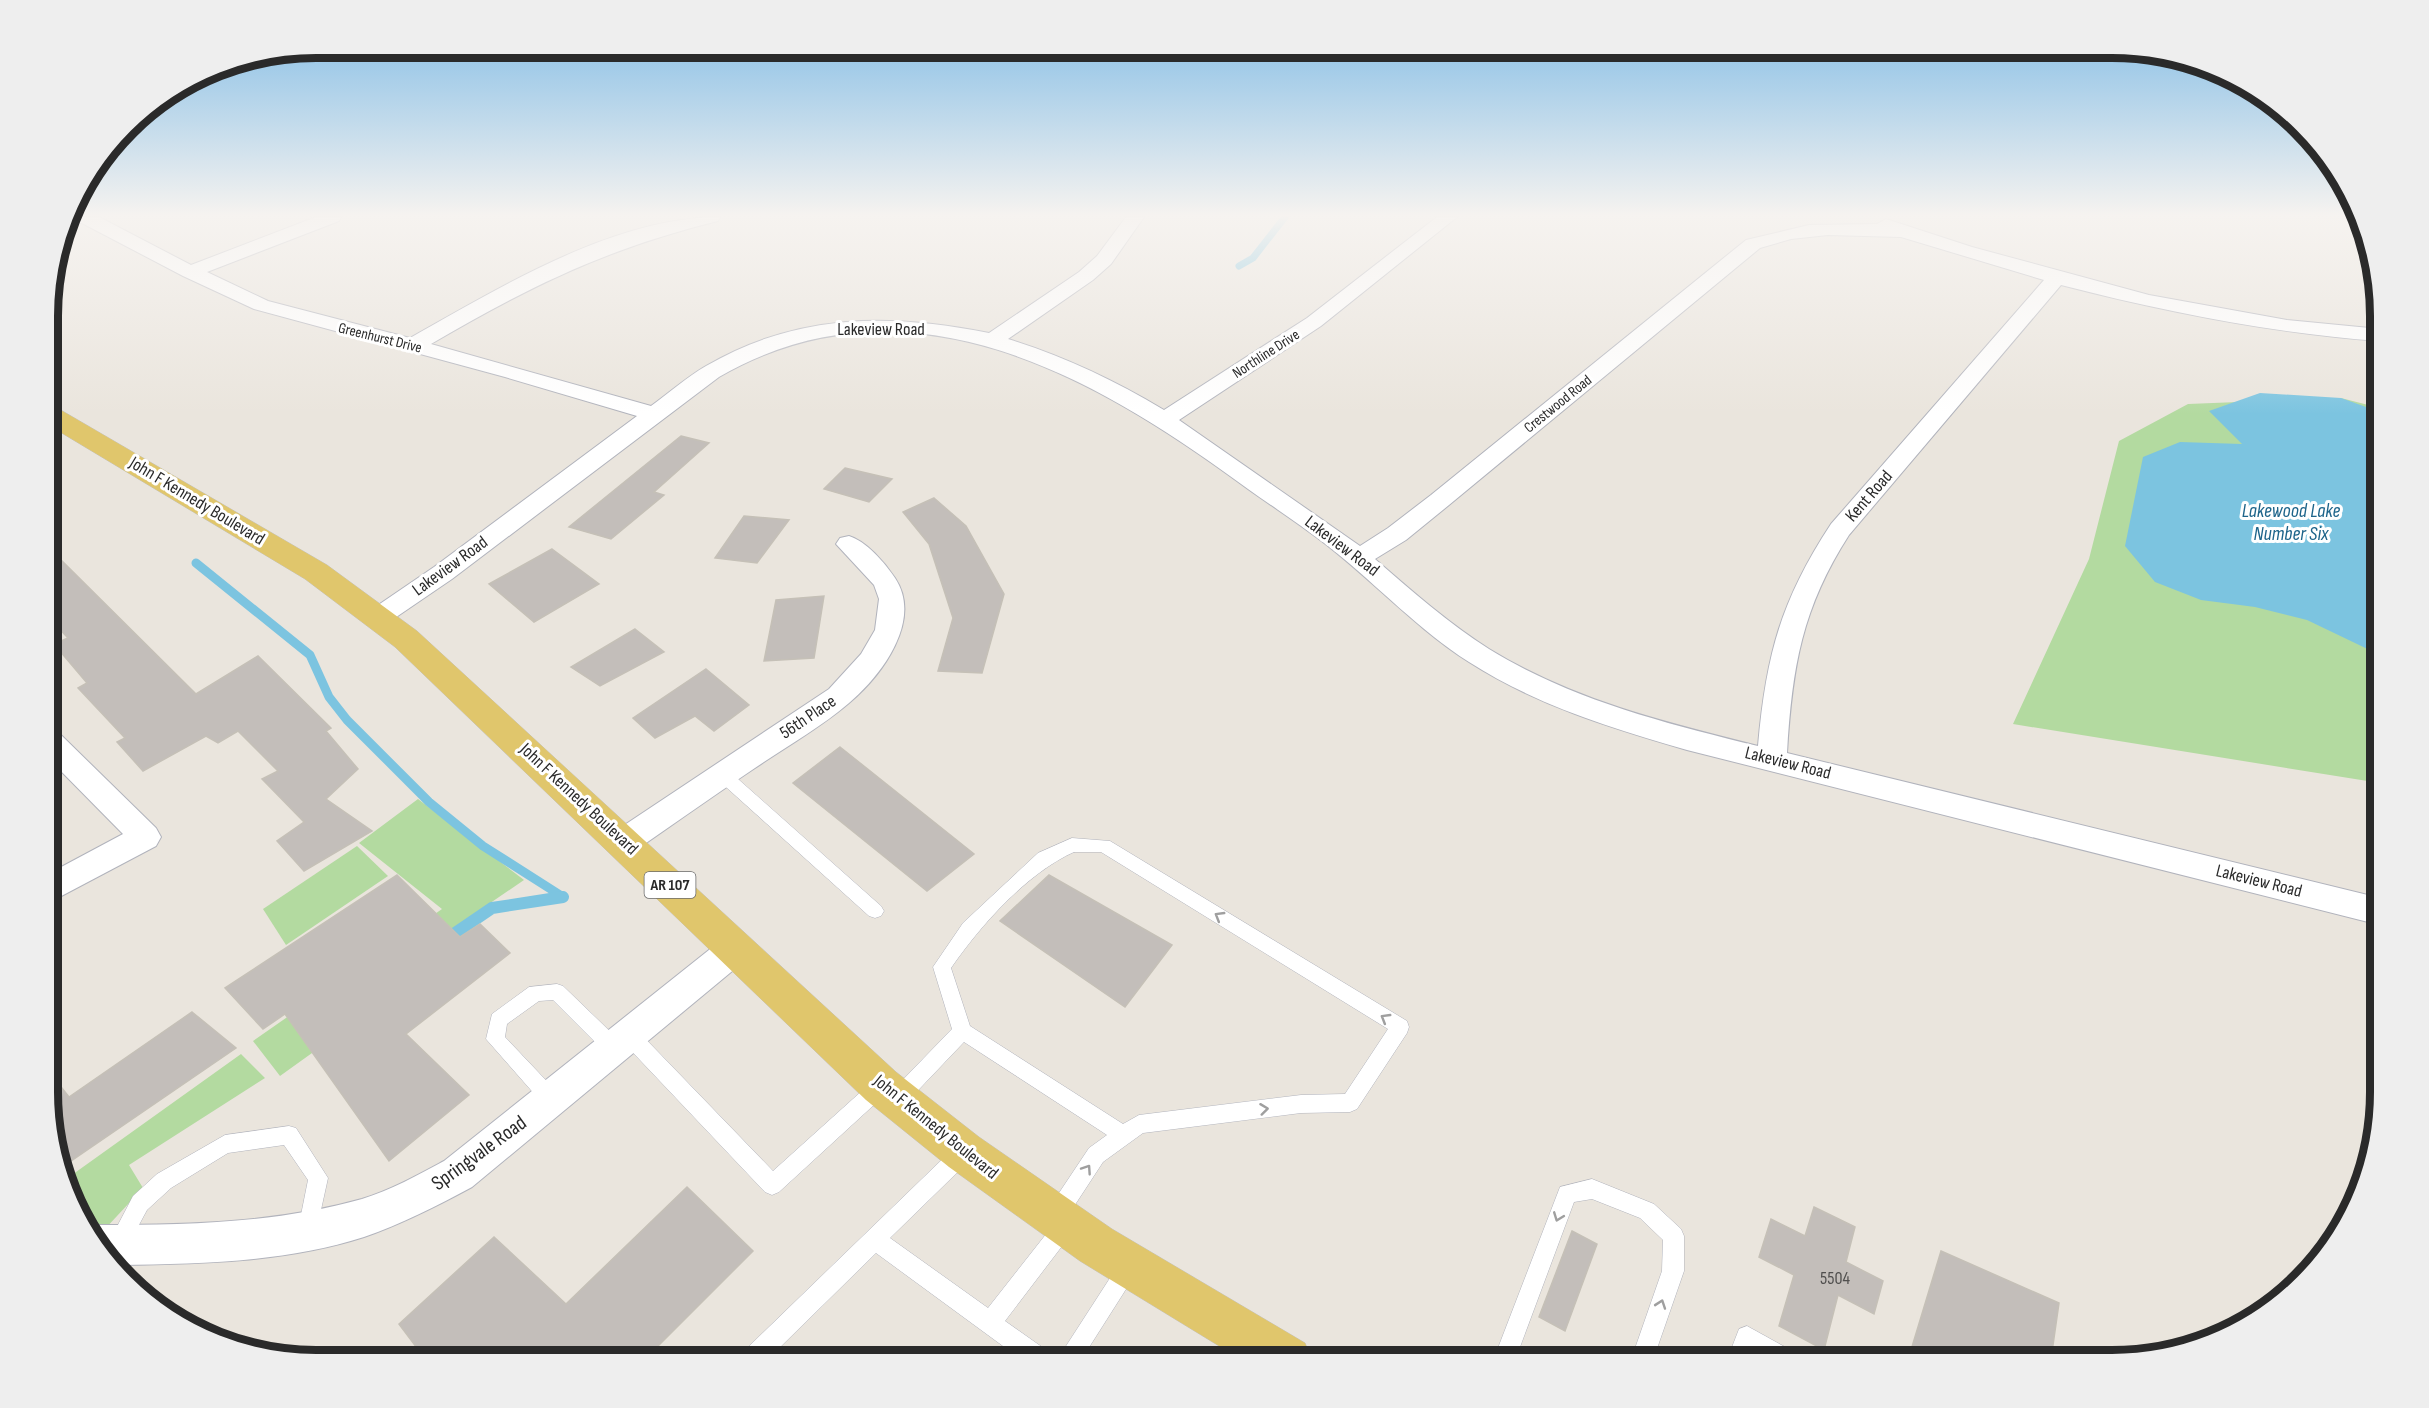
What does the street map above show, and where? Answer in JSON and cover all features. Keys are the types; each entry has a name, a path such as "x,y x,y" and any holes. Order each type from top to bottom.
{"main road":[{"name":"John F Kennedy Boulevard","path":"58,420 316,572 377,618 443,671 890,1092 964,1152 1060,1221 1130,1266 1271,1350"}],"street":[{"name":"Greenhurst Drive","path":"213,283 261,305 513,372 654,414"},
{"path":"412,346 530,283"},
{"path":"994,339 1076,283"},
{"name":"Northline Drive","path":"1165,419 1314,322 1364,283"},
{"name":"Crestwood Road","path":"1358,558 1397,534 1440,500 1706,283"},
{"name":"Kent Road","path":"1772,759 1776,686 1784,644 1795,610 1815,565 1840,530 2052,283"},
{"path":"2076,283 2210,314 2306,329 2370,334"},
{"name":"Lakeview Road","path":"377,618 443,573 654,414 736,356 796,335 846,326 895,326 946,330 994,339 1035,352 1086,375 1165,419 1207,446 1358,558 1431,622 1481,656 1529,683 1612,717 2370,909"},
{"name":"56th Place","path":"625,842 839,696 855,682 877,655 890,619 891,603 887,585 849,544"},
{"path":"58,750 145,837 58,885"},
{"name":"Springvale Road","path":"110,1245 251,1238 308,1230 362,1218 412,1199 458,1174 736,948"}],"lane":[{"path":"723,775 875,911"},
{"path":"990,1323 1060,1221 1096,1155 1124,1135 1139,1124 1301,1104 1350,1103 1400,1027 1104,846 1072,845 1044,858 969,927 942,968 962,1031 1124,1135"},
{"path":"551,1099 495,1039 499,1020 535,993 557,992 620,1040 772,1185 890,1092 962,1031"},
{"path":"109,1244 140,1203 164,1181 225,1144 289,1135 318,1178 308,1230"},
{"path":"761,1350 964,1152"},
{"path":"1510,1350 1567,1194 1592,1189 1647,1211 1674,1236 1672,1271 1645,1350"},
{"path":"874,1239 1027,1350"},
{"path":"1075,1350 1130,1266"},
{"path":"1742,1350 1747,1337 1769,1350"}],"green space":[{"path":"2341,398 2370,405 2370,781 2013,724 2089,559 2119,441 2188,404"},
{"path":"418,799 524,880 461,923 475,936 280,1076 253,1041 442,909 359,843"},
{"path":"357,846 388,876 286,945 263,909"},
{"path":"241,1054 265,1078 129,1165 143,1188 104,1230 99,1230 93,1220 72,1175"}],"water":[{"name":"Lakewood Lake Number Six","path":"2260,393 2341,398 2370,408 2370,650 2307,620 2255,607 2201,600 2155,582 2125,546 2143,457 2180,442 2242,444 2209,411"}],"building":[{"path":"681,436 709,443 654,492 664,495 611,539 569,527"},
{"path":"845,468 892,479 869,502 824,489"},
{"path":"934,498 966,526 1004,594 982,673 938,671 953,618 929,544 903,512"},
{"path":"744,516 789,520 757,563 715,558"},
{"path":"552,549 599,584 534,622 489,584"},
{"path":"58,557 196,694 258,656 331,728 326,731 358,769 326,799 372,831 304,871 277,841 304,822 262,779 278,771 238,731 218,743 206,736 143,771 117,742 125,738 78,688 87,683 58,649 58,642 68,638 58,627"},
{"path":"824,596 814,658 764,661 776,600"},
{"path":"635,629 664,652 600,686 571,667"},
{"path":"706,669 749,705 714,731 695,716 655,738 633,718"},
{"path":"840,747 974,854 927,891 793,783"},
{"path":"397,875 460,937 480,924 510,953 406,1034 469,1095 389,1161 285,1014 263,1029 225,988"},
{"path":"1049,875 1172,945 1125,1007 1000,921"},
{"path":"192,1012 236,1048 68,1163 63,1142 58,1083 69,1097"},
{"path":"687,1187 753,1251 654,1350 418,1350 399,1324 494,1237 566,1304"},
{"path":"1814,1207 1855,1227 1846,1262 1883,1281 1874,1314 1838,1295 1824,1350 1779,1326 1794,1275 1759,1257 1771,1219 1805,1236"},
{"path":"1572,1231 1597,1244 1565,1331 1539,1317"},
{"path":"1941,1251 2059,1303 2052,1350 1911,1350"}],"waterway":[{"path":"196,563 310,655 329,697 347,720 429,802 483,846 560,895"},
{"path":"445,940 492,908 563,897"}]}
